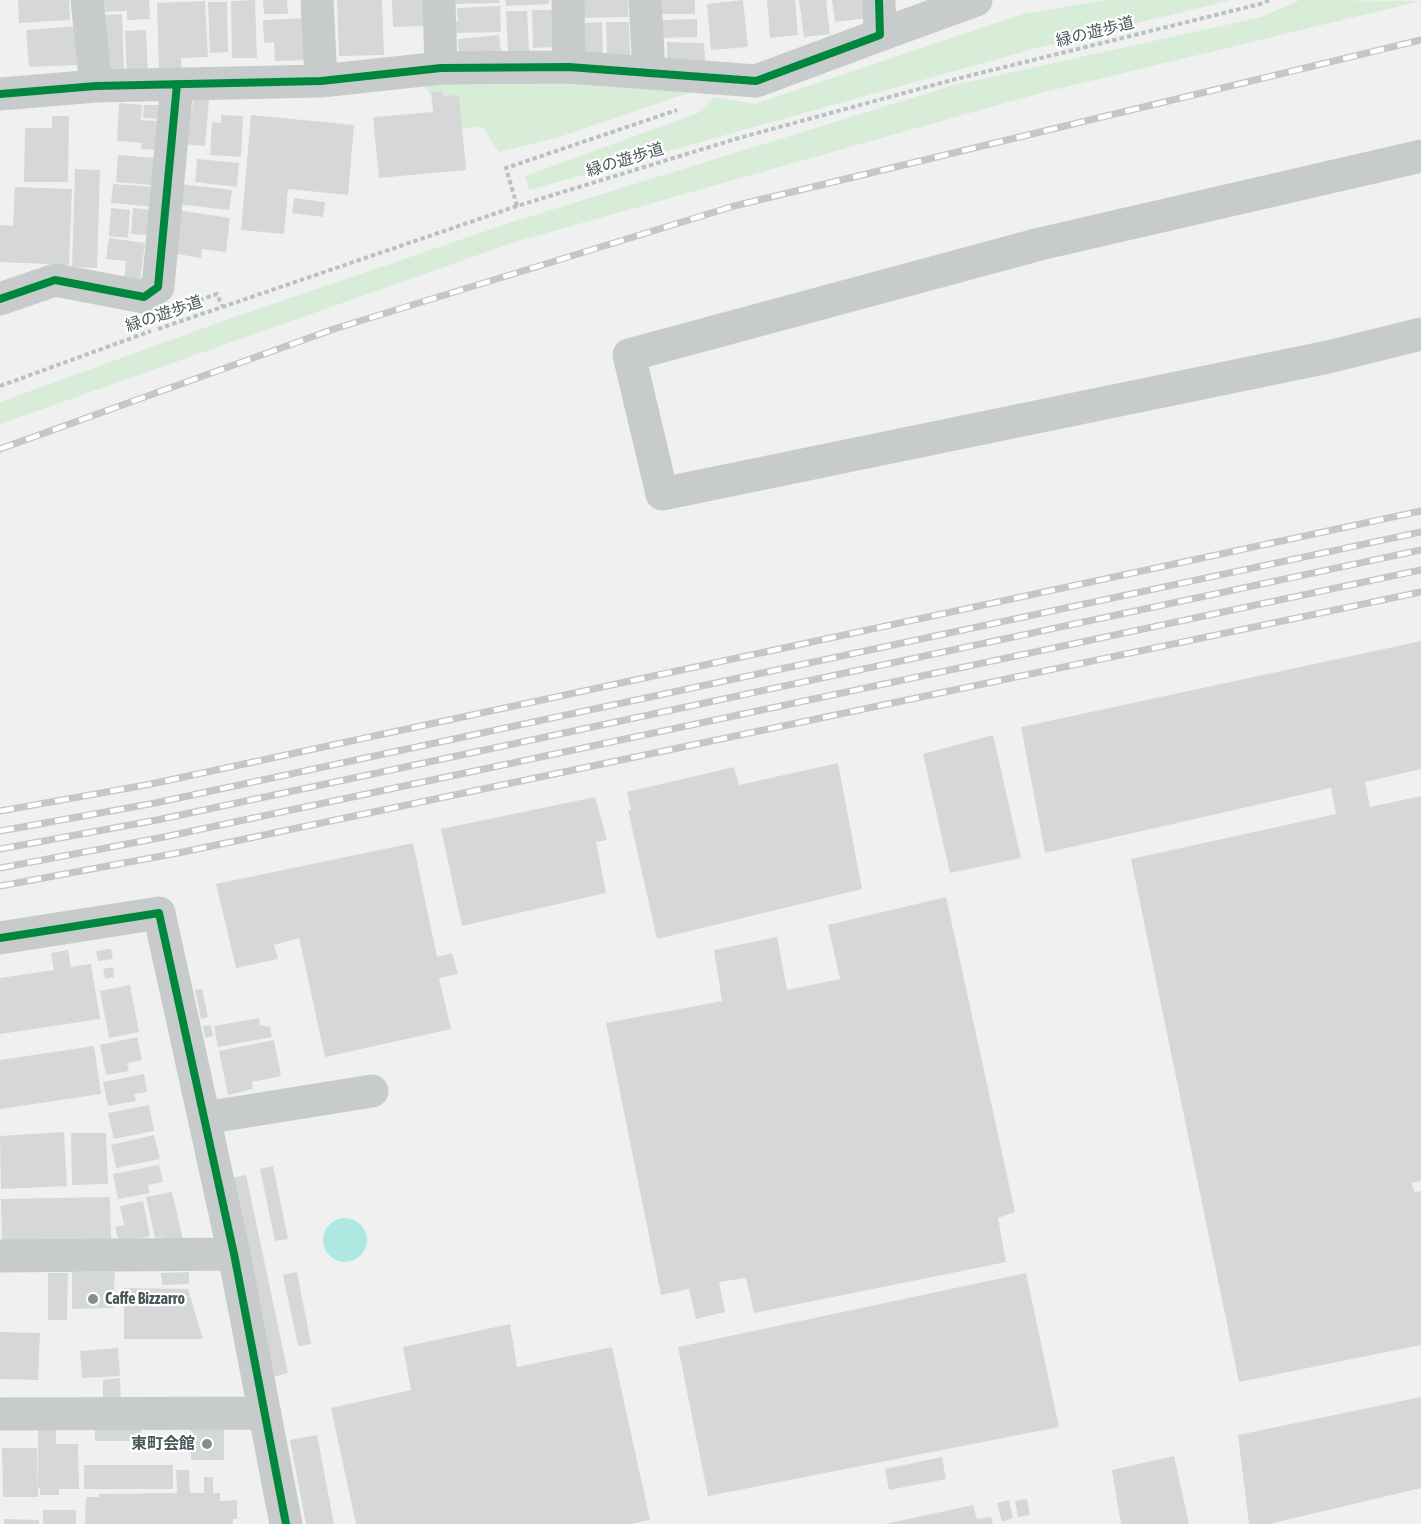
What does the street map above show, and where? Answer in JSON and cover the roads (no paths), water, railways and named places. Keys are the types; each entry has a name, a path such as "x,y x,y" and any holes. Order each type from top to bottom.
{"street":[{"path":"87,0 96,86"},
{"path":"317,0 321,81"},
{"path":"439,0 441,68"},
{"path":"568,0 569,67"},
{"path":"645,0 649,71"},
{"path":"879,0 880,35"},
{"path":"0,94 96,86 321,81 441,68 569,67 649,71 756,81 976,0"},
{"path":"0,299 55,280 144,297 158,287 177,84"},
{"path":"1421,156 1040,244 629,355 662,494 1328,357 1421,334"},
{"path":"0,938 159,913 234,1254 286,1524"},
{"path":"204,1118 372,1091"},
{"path":"0,1256 234,1254"},
{"path":"0,1413 265,1413"}],"water":[{"path":"345,1218 361,1224 367,1240 361,1256 345,1262 329,1256 323,1240 329,1224"}],"railway":[{"path":"0,449 334,329 734,206 1421,40"},
{"path":"0,811 151,784 1421,511"},
{"path":"0,831 155,803 1421,532"},
{"path":"0,849 157,820 1421,550"},
{"path":"0,868 164,837 1421,570"},
{"path":"0,886 183,852 1421,592"}],"place":[{"name":"Caffe Bizzarro","path":"93,1299"},
{"name":"東町会館","path":"207,1444"}]}
